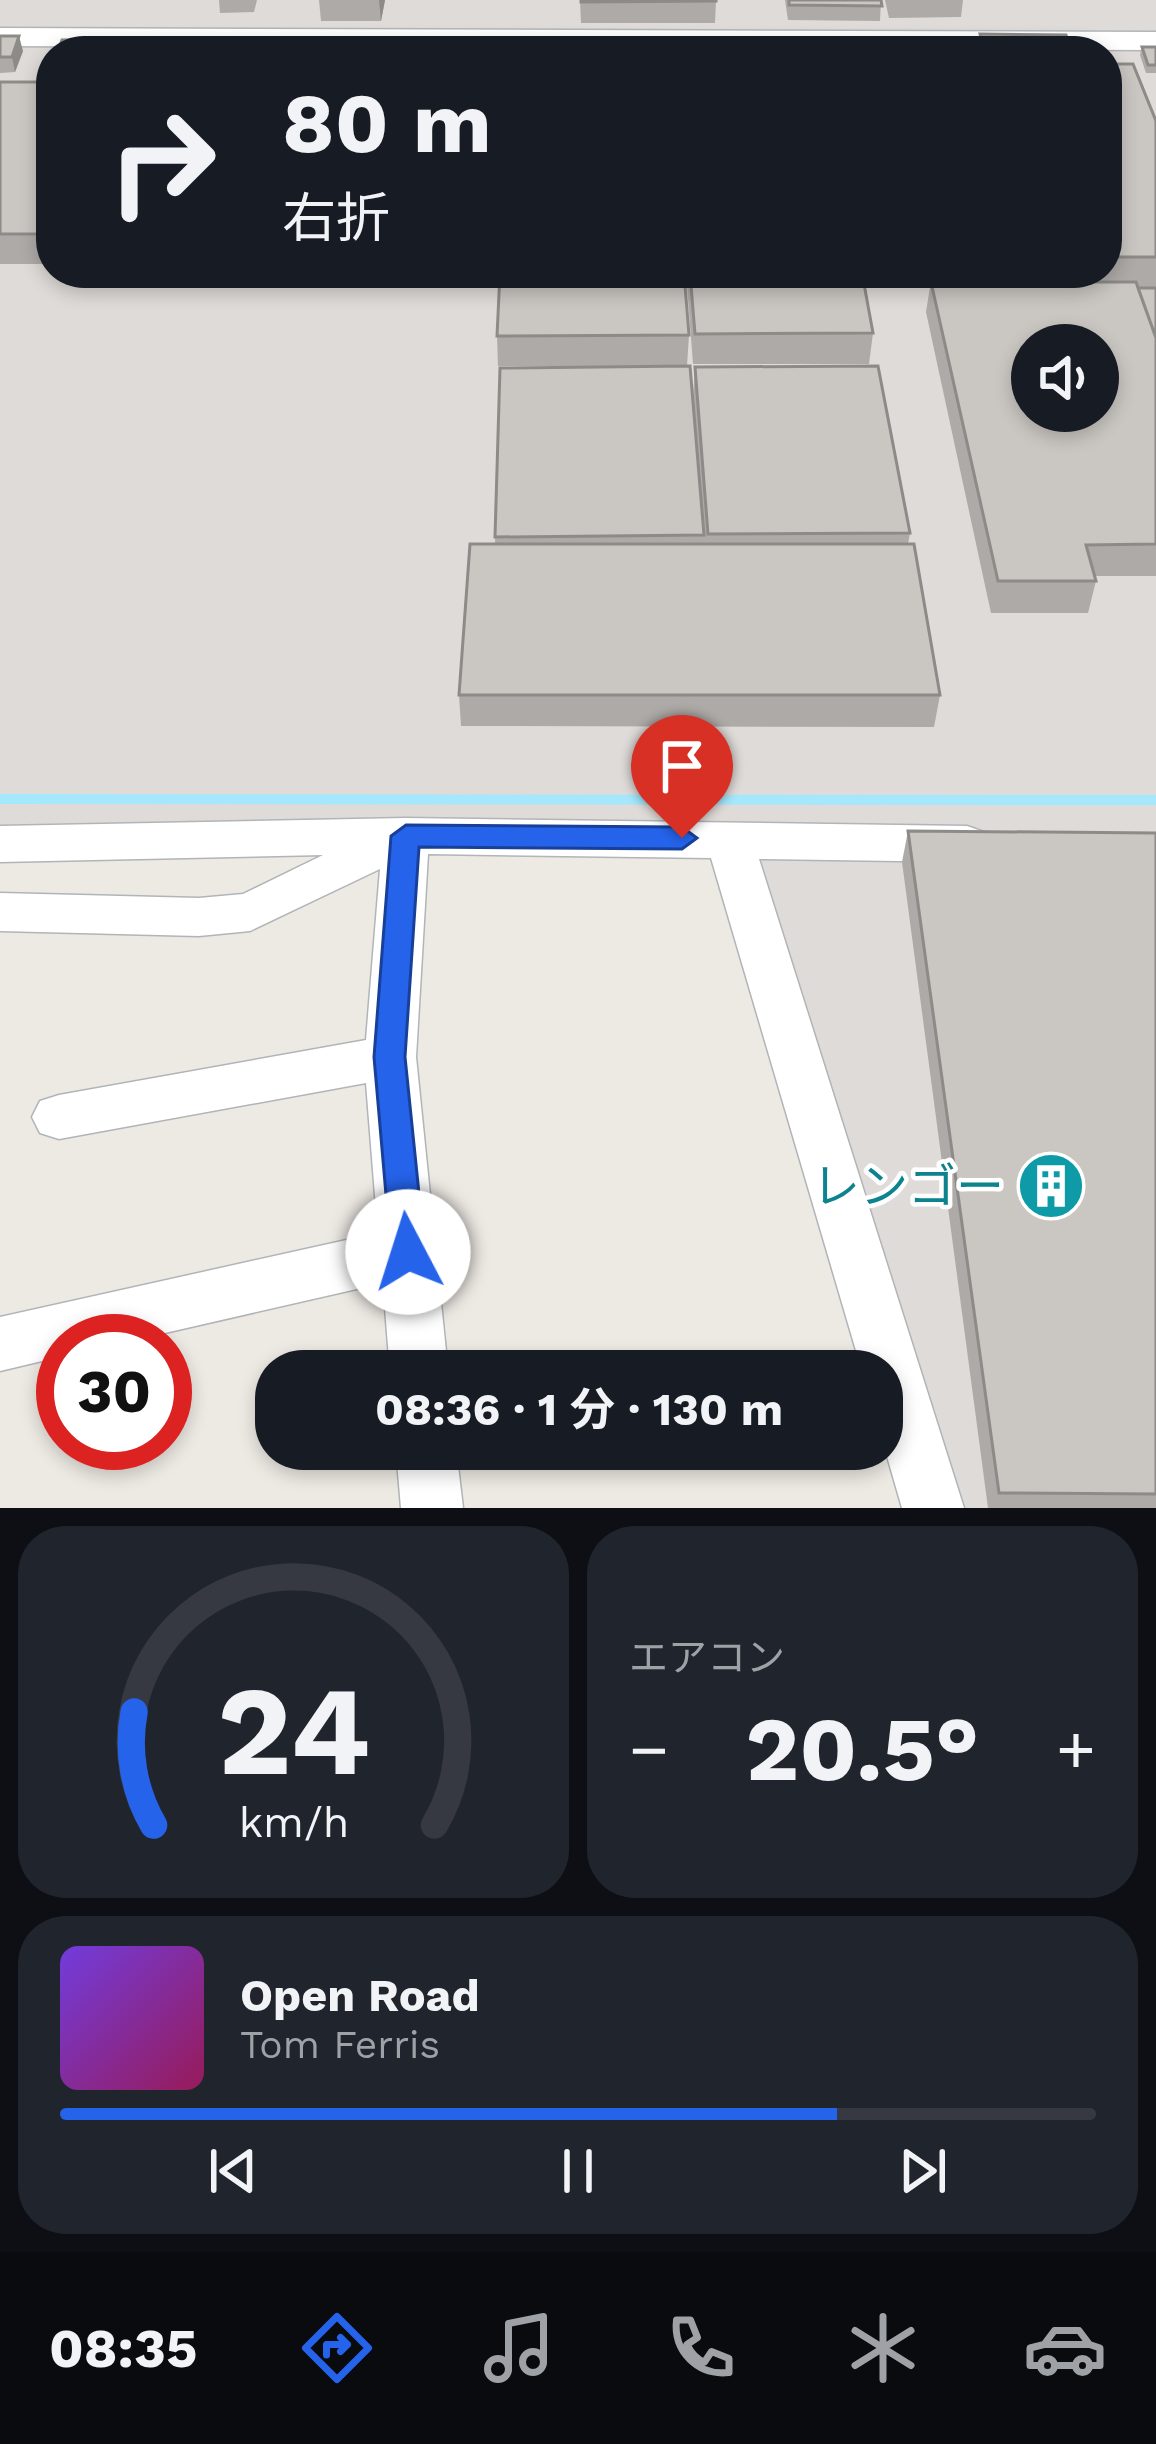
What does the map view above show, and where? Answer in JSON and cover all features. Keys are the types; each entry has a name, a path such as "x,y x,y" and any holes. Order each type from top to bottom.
{"street":[{"path":"0,37 36,37"},
{"path":"1122,41 1156,41"},
{"path":"0,913 200,917 250,912 406,836"},
{"path":"406,836 390,1057 417,1350"},
{"path":"0,844 406,836 1014,845"},
{"path":"729,838 933,1508"},
{"path":"59,1117 390,1057"},
{"path":"0,1344 408,1252"},
{"path":"428,1470 432,1508"}],"shaded area":[{"path":"0,0 1156,0 1156,1508 933,1508 903,1410 903,1350 885,1350 728,838 0,844"}],"building":[{"path":"716,0 716,1 581,2"},
{"path":"789,0 881,0 882,6 789,5"},
{"path":"980,34 1066,36 981,36"},
{"path":"0,36 19,36 12,57 0,57"},
{"path":"1142,47 1156,47 1156,65 1148,65"},
{"path":"1122,64 1133,64 1156,121 1156,257 1122,257"},
{"path":"0,82 36,82 36,234 0,234"},
{"path":"1122,282 1136,282 1156,338 1156,544 1086,545 1096,581 998,581 932,288 1122,288"},
{"path":"499,288 685,288 689,335 497,336"},
{"path":"691,288 865,288 873,333 695,334"},
{"path":"1138,288 1156,288 1156,338"},
{"path":"690,366 704,535 495,537 500,368"},
{"path":"878,366 910,533 708,534 695,367"},
{"path":"470,544 914,544 940,695 459,695"},
{"name":"レンゴー","path":"908,831 1156,833 1156,1494 999,1493"}],"waterway":[{"path":"0,799 1156,800"}],"place":[{"name":"レンゴー","path":"1051,1186"}],"route":[{"path":"408,1252 390,1057 406,836 682,838"}]}
